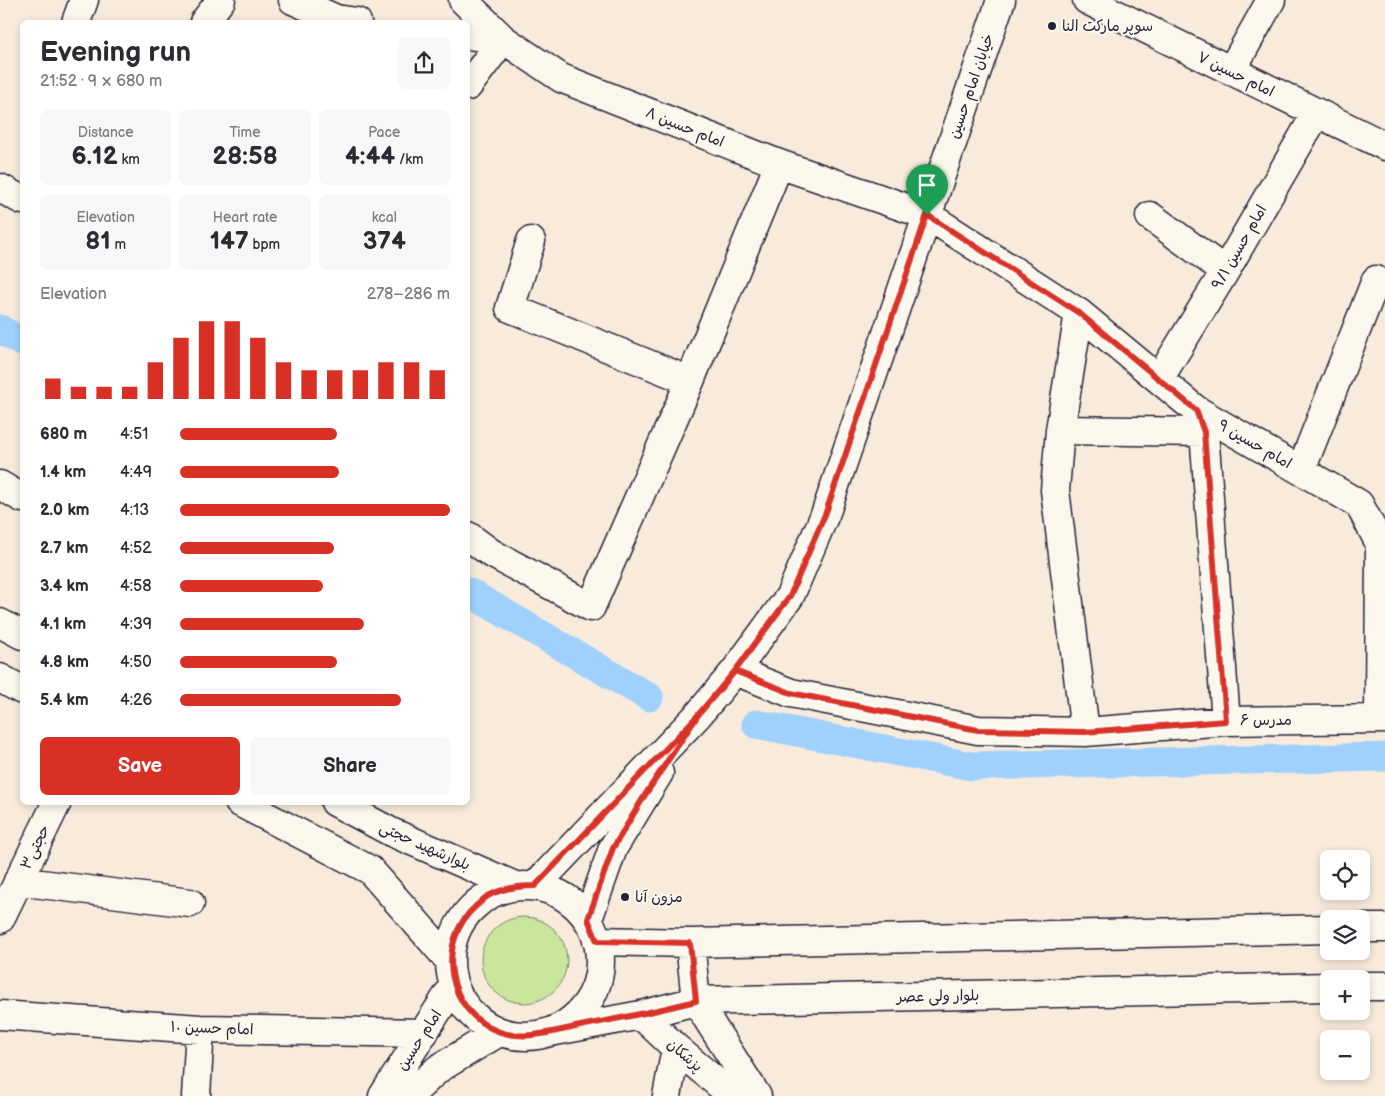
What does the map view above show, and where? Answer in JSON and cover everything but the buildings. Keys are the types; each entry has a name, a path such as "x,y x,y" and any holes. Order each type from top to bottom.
{"street":[{"path":"77,20 84,0"},
{"path":"206,20 221,0"},
{"path":"293,0 336,19 343,20"},
{"name":"امام حسین ۸","path":"463,0 503,39 561,78 779,164 927,215"},
{"name":"خیابان امام حسین","path":"525,886 698,715 735,671 790,596 826,512 1001,0"},
{"name":"امام حسین ۷","path":"1087,0 1316,114 1385,146"},
{"path":"1231,71 1272,0"},
{"path":"470,36 503,39"},
{"path":"470,83 503,39"},
{"name":"امام حسین ۹/۱","path":"1159,378 1225,271 1316,114"},
{"path":"470,537 491,553 591,607 690,382 779,164"},
{"path":"0,188 20,199"},
{"name":"امام حسین ۹","path":"927,215 1079,313 1159,378 1200,421 1301,470 1359,504 1382,538 1382,719"},
{"path":"1150,216 1225,271"},
{"path":"531,241 510,308 690,382"},
{"path":"1301,470 1376,280"},
{"path":"1079,313 1060,430 1055,490 1085,732"},
{"path":"1060,430 1200,421 1226,721"},
{"path":"0,485 20,497"},
{"path":"0,623 20,634"},
{"name":"مدرس ۶","path":"735,671 791,693 978,730 1085,732 1226,721 1382,719"},
{"path":"0,678 20,689"},
{"name":"خیابان امام حسین","path":"593,930 613,848 645,795 698,715"},
{"name":"حجتی۳","path":"0,919 56,805"},
{"path":"244,805 370,870 452,973 463,1004 477,1019 499,1032 524,1036 550,1032 572,1019 591,997 600,970 593,930 578,907 565,897 551,890 525,886 488,896 466,915 454,937 452,973"},
{"name":"بلوارشهید حجتی","path":"341,805 391,832 525,886"},
{"path":"18,881 190,903"},
{"path":"1370,928 1385,928"},
{"path":"593,930 690,943 1320,929"},
{"path":"690,943 696,1001 757,1096"},
{"name":"امام حسین","path":"383,1096 424,1033 452,973"},
{"path":"1370,986 1385,986"},
{"name":"بلوار ولی عصر","path":"550,1032 696,1001 1320,987"},
{"name":"پزشکان","path":"641,1014 676,1048 721,1086 729,1096"},
{"name":"۱۰ امام حسین","path":"0,1015 200,1029 424,1033"},
{"path":"196,1096 200,1029"},
{"name":"امام حسین","path":"409,1096 438,1069 499,1032"},
{"path":"667,1096 676,1048"}],"green space":[{"path":"516,917 532,917 541,920 555,929 564,943 567,960 564,977 555,991 541,1000 532,1003 516,1003 500,996 488,984 481,968 481,952 488,936 500,924"}],"waterway":[{"path":"0,329 20,341"},
{"path":"470,593 649,697"},
{"path":"756,724 971,766 1385,757"}],"place":[{"name":"سوپر مارکت النا","path":"1052,26"},
{"name":"مزون آنا","path":"625,897"}],"route":[{"path":"927,215 826,512 790,596 735,671 698,715 645,795 613,848 588,919 597,941 690,943 696,1001 550,1032 524,1036 499,1032 477,1019 463,1004 454,984 450,961 454,937 466,915 488,896 515,886 535,886 698,715 735,671 791,693 978,730 1085,732 1226,721 1204,432 1196,410 1079,313 927,215"}]}
